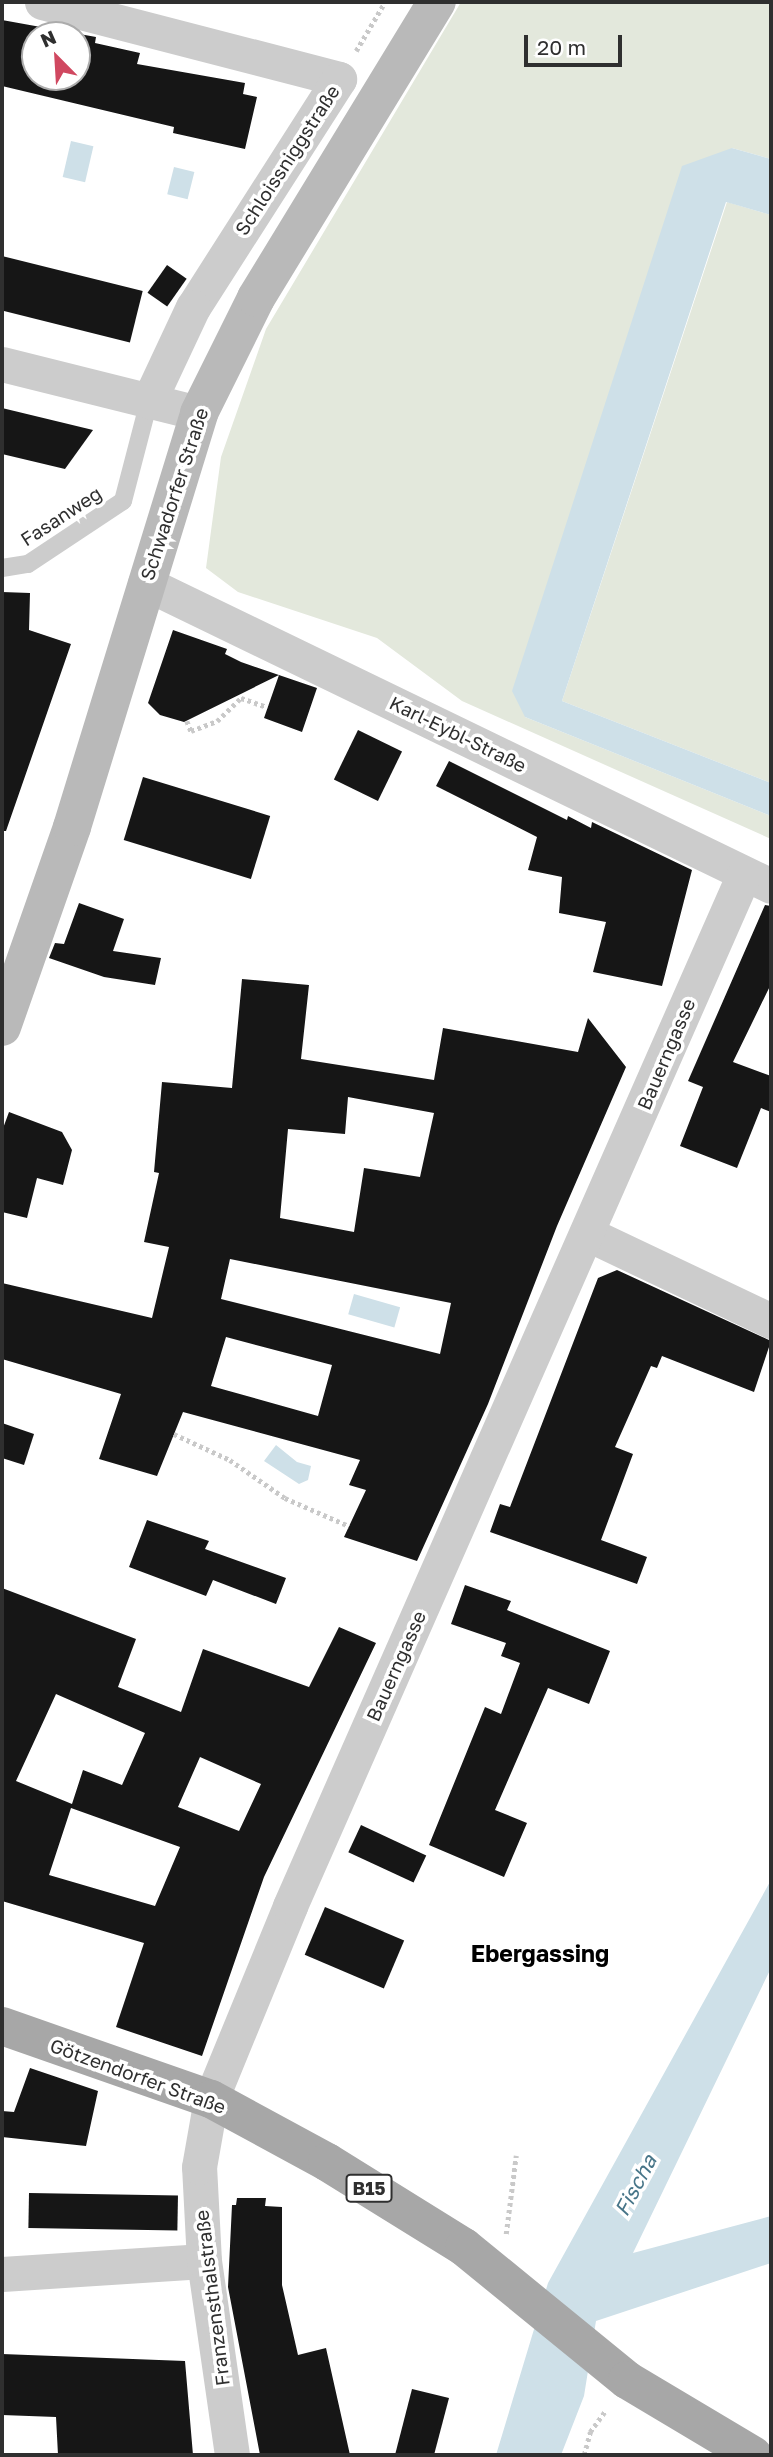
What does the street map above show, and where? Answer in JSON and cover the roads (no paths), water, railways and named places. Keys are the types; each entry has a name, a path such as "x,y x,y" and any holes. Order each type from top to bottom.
{"main road":[{"name":"Schwadorfer Straße","path":"2,1027 72,827 199,413 256,298 437,2"},
{"name":"Götzendorfer Straße","path":"2,2026 211,2099 396,2205 464,2248 622,2375 753,2455"}],"street":[{"name":"Schloissniggstraße","path":"42,2 339,79 193,307 149,401"},
{"path":"2,364 199,413"},
{"name":"Karl-Eybl-Straße","path":"145,583 758,880"},
{"name":"Bauerngasse","path":"211,2099 290,1906 587,1234 758,880"},
{"path":"587,1234 771,1321"},
{"name":"Franzensthalstraße","path":"211,2099 199,2167 204,2261 232,2455"},
{"path":"2,2274 204,2261"}],"lane":[{"name":"Fasanweg","path":"2,568 28,564 123,501 149,401"}],"water":[{"path":"71,141 93,146 85,182 63,177"},
{"path":"732,148 771,159 771,215 726,202 562,701 771,783 771,816 525,717 512,691 682,166"},
{"path":"174,167 194,172 188,199 167,194"},
{"path":"354,1294 400,1307 394,1327 348,1314"},
{"path":"276,1445 297,1462 311,1466 308,1480 299,1484 264,1461"},
{"name":"Fischa","path":"771,1880 771,1968 633,2253 771,2216 771,2263 596,2321 584,2396 561,2455 496,2455 548,2283"}],"district":[{"name":"Ebergassing","path":"540,1953"}]}
